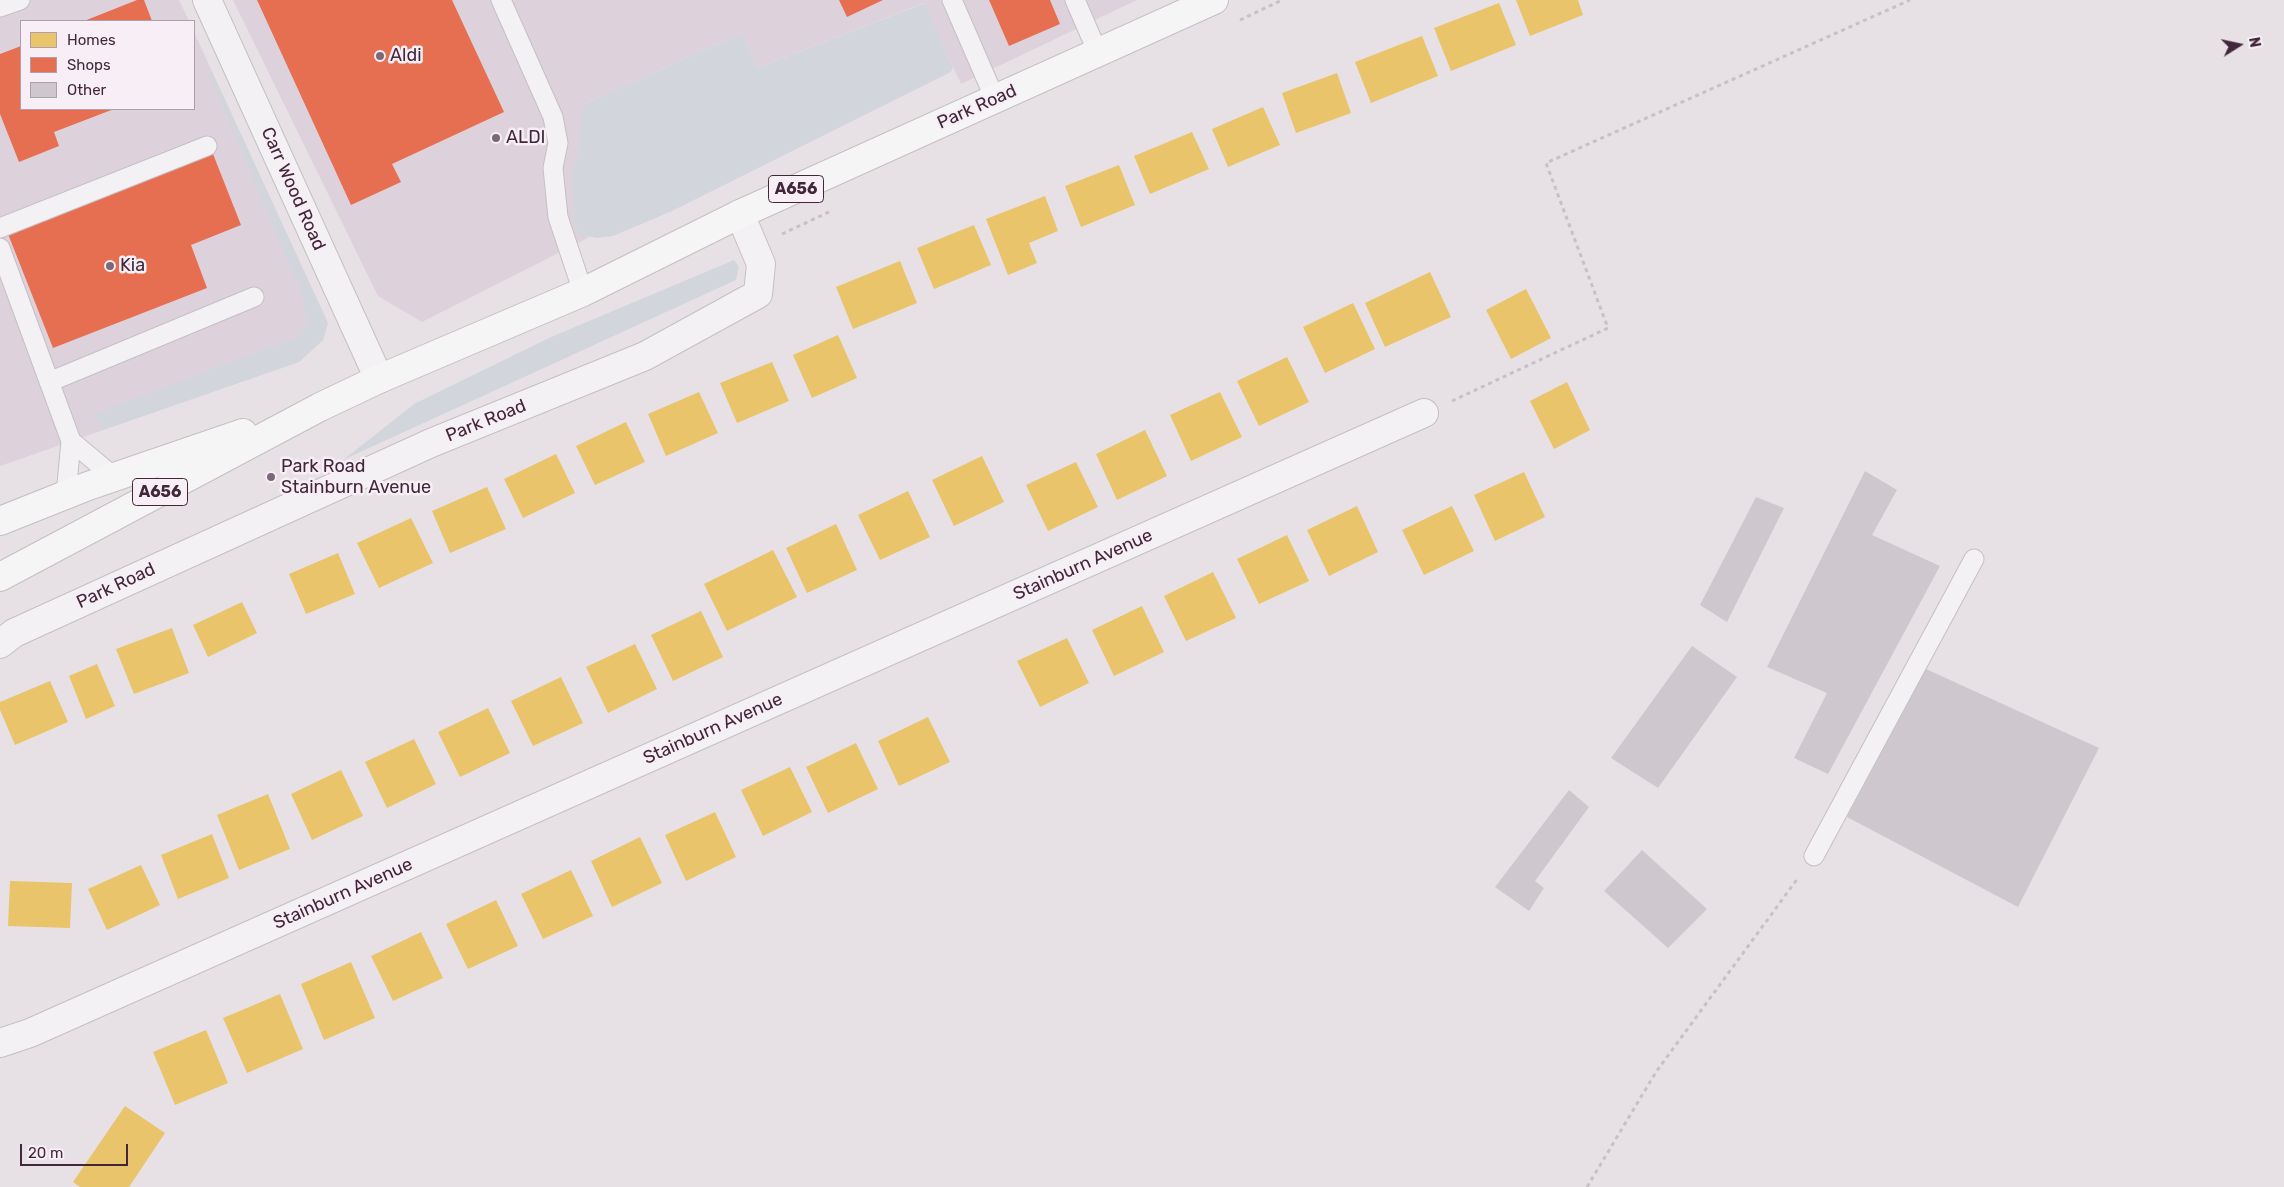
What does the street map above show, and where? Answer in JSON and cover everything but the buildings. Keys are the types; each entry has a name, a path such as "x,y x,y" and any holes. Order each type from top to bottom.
{"main road":[{"name":"Park Road","path":"0,577 320,407 380,379 583,292 740,214 1098,53 1177,8 1214,0"},
{"name":"Park Road","path":"0,521 66,494 320,407"}],"street":[{"name":"Carr Wood Road","path":"208,0 380,379"},
{"name":"Park Road","path":"0,644 14,633 431,443 645,356 758,294 761,264 740,214"},
{"name":"Stainburn Avenue","path":"0,1043 48,1025 1424,413"}],"lane":[{"path":"0,7 20,0"},
{"path":"501,0 553,116 558,143 553,168 558,217 583,292"},
{"path":"952,0 995,99"},
{"path":"1075,0 1098,53"},
{"path":"0,228 207,146"},
{"path":"0,248 71,441 66,494"},
{"path":"49,382 254,297"},
{"path":"71,441 114,477"},
{"path":"1814,856 1974,559"}],"path":[{"path":"1424,413 1608,328 1546,164 1910,0"},
{"path":"1587,1187 1656,1072 1814,856"}],"shaded area":[{"path":"0,0 179,0 189,20 20,20 20,110 195,110 195,34 328,323 323,340 299,362 0,466"},
{"path":"233,0 1137,0 961,84 924,3 757,68 742,33 584,104 588,238 422,322 378,296"},
{"path":"925,3 953,67 951,72 672,211 613,236 597,238 580,235 575,225 572,173 578,154 579,125 584,104 742,33 757,68"},
{"path":"212,72 328,323 323,340 299,362 105,429 91,415 300,336 307,323 302,295 209,74"},
{"path":"734,260 739,267 736,280 343,460 414,404 551,337"}],"place":[{"name":"Aldi","path":"380,56"},
{"name":"ALDI","path":"496,138"},
{"name":"Kia","path":"110,266"},
{"name":"Park Road Stainburn Avenue","path":"271,477"}]}
